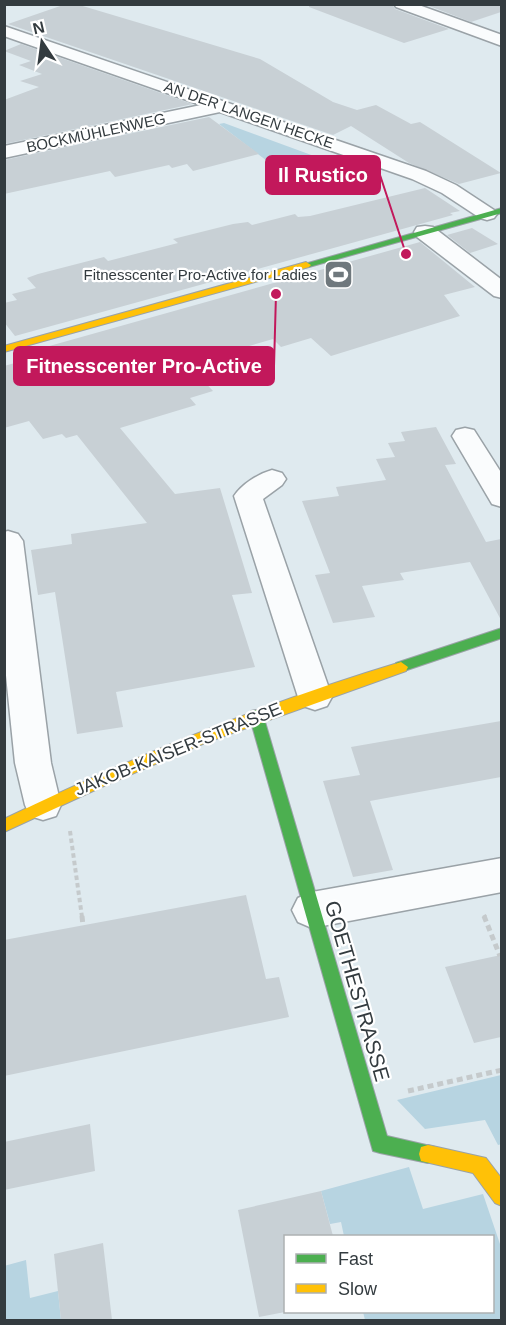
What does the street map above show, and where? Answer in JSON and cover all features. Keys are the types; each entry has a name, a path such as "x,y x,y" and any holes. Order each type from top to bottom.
{"street":[{"path":"401,4 501,41"},
{"name":"AN DER LANGEN HECKE","path":"4,31 419,175 494,212"},
{"name":"BOCKMÜHLENWEG","path":"4,152 222,106"},
{"path":"4,349 494,212"},
{"path":"425,232 501,291"},
{"path":"465,436 501,498"},
{"path":"272,479 248,496 315,697"},
{"path":"8,541 33,763 54,800"},
{"name":"JAKOB-KAISER-STRASSE","path":"4,826 54,800 256,715 501,633"},
{"name":"GOETHESTRASSE","path":"256,715 380,1144 479,1165 501,1196"},
{"path":"312,910 501,874"}],"path":[{"path":"54,800 83,926"},
{"path":"366,1101 501,1070"}],"shaded area":[{"path":"224,123 325,160 340,153 352,158 284,174 219,124"},
{"path":"501,1075 502,1144 498,1145 485,1120 425,1129 397,1100"},
{"path":"409,1167 423,1209 483,1194 501,1247 501,1320 365,1320 363,1313 494,1313 494,1235 344,1235 341,1222 330,1224 321,1191"},
{"path":"26,1260 30,1298 58,1291 61,1320 5,1320 4,1266"}],"building":[{"path":"66,4 76,4 260,59 333,102 357,110 376,105 411,124 420,122 501,173 459,184 409,163 351,126 333,135 8,24"},
{"path":"309,4 392,4 395,9 449,29 404,43 309,7"},
{"path":"424,4 501,4 501,12 471,22"},
{"path":"21,44 193,104 4,144 4,100 39,87 20,81 42,74 19,65 31,61 4,51"},
{"path":"209,117 259,154 193,171 187,164 172,168 169,165 115,177 110,171 4,194 4,160"},
{"path":"425,188 460,211 450,213 453,215 15,336 4,322 4,303 17,300 12,294 36,288 27,278 38,274 104,257 108,261 178,243 173,239 233,224 248,222 252,225 295,214 298,217 310,216"},
{"path":"472,228 498,244 470,253 447,235"},
{"path":"420,242 475,287 444,295 460,316 331,356 311,338 281,347 273,339 188,364 213,391 190,398 196,405 120,428 175,494 220,488 252,593 232,595 255,667 116,692 123,727 77,734 55,592 38,595 31,550 72,544 71,534 147,523 77,435 66,438 62,434 43,439 29,421 4,428 4,366 33,358 28,352"},
{"path":"436,427 456,464 445,465 486,542 501,539 501,620 470,562 400,573 404,580 362,586 375,617 333,623 315,575 330,573 302,501 339,496 336,487 386,480 376,459 395,457 388,443 405,441 401,432"},
{"path":"501,721 501,777 370,801 393,870 353,877 323,781 360,775 351,747"},
{"path":"246,895 266,979 279,977 289,1017 4,1076 4,940"},
{"path":"501,955 501,1037 474,1043 445,967"},
{"path":"90,1124 95,1171 4,1190 4,1142"},
{"path":"321,1191 333,1235 284,1235 284,1312 259,1317 238,1210"},
{"path":"103,1243 112,1320 61,1320 54,1254"}],"traffic: fast":[{"path":"306,265 502,210"},
{"path":"401,667 502,633"},
{"path":"256,715 380,1144 428,1154"}],"traffic: slow":[{"path":"4,349 306,265"},
{"path":"4,826 150,759 300,702 401,667"},
{"path":"428,1154 479,1165 502,1196"}],"place":[{"name":"Il Rustico","path":"406,254"},
{"name":"Fitnesscenter Pro-Active for Ladies","path":"338,275"},
{"name":"Fitnesscenter Pro-Active","path":"276,294"}]}
